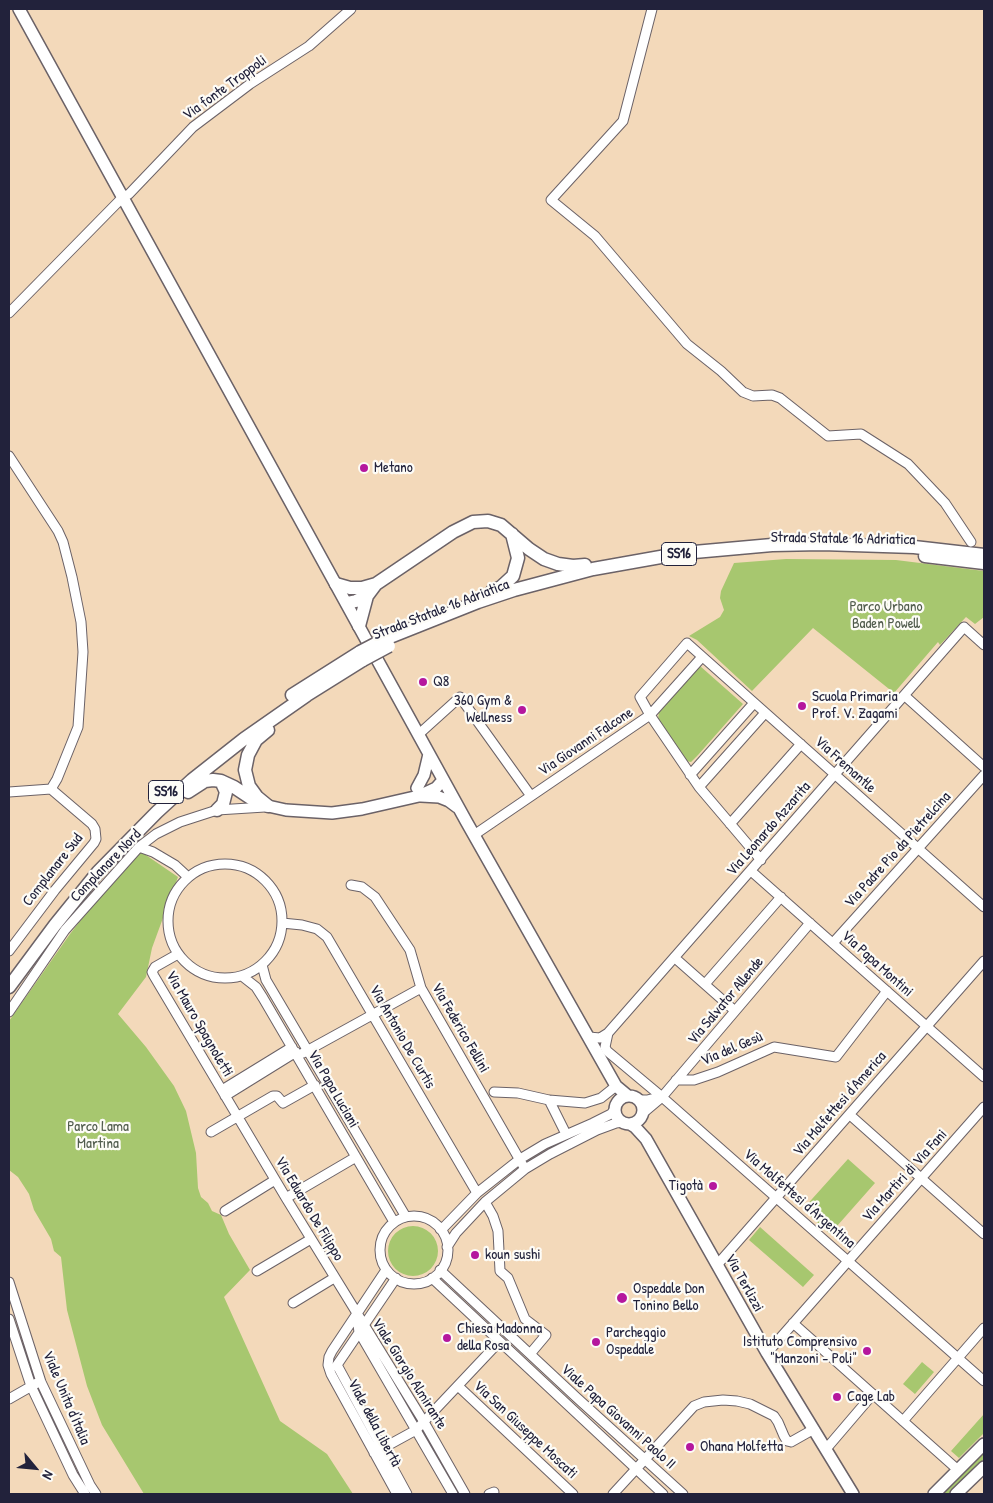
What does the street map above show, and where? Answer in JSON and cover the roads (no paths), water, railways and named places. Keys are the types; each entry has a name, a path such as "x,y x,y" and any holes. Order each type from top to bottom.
{"highway":[{"path":"347,603 453,532 473,522 488,521 501,525 536,554 558,564 573,566 635,561"},
{"path":"440,616 501,587 513,576 518,558 512,534"},
{"name":"Strada Statale 16 Adriatica","path":"9,972 91,867 128,828 196,765 243,728 306,685 440,616 514,590 557,578 635,561 726,548 822,544 914,546 984,555"},
{"name":"Strada Statale 16 Adriatica","path":"387,643 505,601 588,579 655,566 727,557 821,552 915,555 984,563"},
{"path":"336,584 365,592"},
{"path":"359,626 365,592"},
{"name":"Strada Statale 16 Adriatica","path":"9,987 86,887 157,812 219,758 362,656"},
{"path":"268,806 257,797 249,786 245,770 248,754 256,740 307,695"},
{"path":"157,812 205,782 213,780 221,781 234,787 254,801 268,806"},
{"path":"217,810 223,804 226,792 221,781"}],"main road":[{"path":"19,9 458,808 624,1098"},
{"path":"418,792 429,754"},
{"path":"268,806 286,810 332,812 362,809 418,792 432,782 443,780"},
{"path":"418,792 439,797 449,801 458,808"},
{"name":"Via Terlizzi","path":"646,1139 642,1107 624,1098 617,1117 635,1126 646,1139 766,1353 852,1493"},
{"path":"626,1123 638,1121 642,1114"},
{"path":"934,1494 984,1444"},
{"path":"956,1494 984,1468"}],"street":[{"name":"Via fonte Troppoli","path":"9,312 123,197 129,194 193,126 250,84 309,46 351,9"},
{"path":"652,9 623,121 551,200 595,236 687,344 721,371 743,392 753,396 772,395 780,398 828,436 861,434 908,464 945,503 971,542"},
{"path":"9,456 58,531 68,560 81,622 83,652 78,727 57,779 51,789 9,792"},
{"name":"Via Leonardo Azzarita","path":"608,1033 964,627 984,645"},
{"name":"Via Fremantle","path":"650,716 640,697 687,643 984,907"},
{"name":"Via Giovanni Falcone","path":"474,835 650,716 702,657"},
{"path":"905,696 984,767"},
{"path":"419,734 460,698 531,796"},
{"path":"690,775 754,703"},
{"path":"698,787 765,713"},
{"path":"650,716 698,787 761,860"},
{"path":"730,824 801,744"},
{"name":"Via Padre Pio da Pietrelcina","path":"833,943 984,775"},
{"name":"Complanare Sud","path":"9,950 96,839 95,829 92,824 51,789"},
{"name":"Complanare Nord","path":"9,1012 65,930 139,847 156,834 180,822 217,810 268,806"},
{"path":"139,847 153,852 188,877"},
{"path":"233,864 245,867 260,876 273,889 280,905 282,923 277,946 262,965 242,976 221,979 206,975 192,968 178,954 169,935 168,914 175,894 188,877 198,870 216,865 233,864"},
{"name":"Via Papa Montini","path":"751,871 984,1078"},
{"name":"Via Federico Fellini","path":"352,885 362,887 375,897 410,950 420,988 525,1169"},
{"path":"705,984 781,897"},
{"name":"Via Antonio De Curtis","path":"282,923 317,929 327,937 477,1193"},
{"name":"Via Salvator Allende","path":"642,1114 662,1097 810,923"},
{"name":"Via Mauro Spagnoletti","path":"178,954 159,963 152,972 238,1117"},
{"path":"675,958 735,1010"},
{"name":"Via Molfettesi d'America","path":"717,1265 984,962"},
{"name":"Via Papa Luciani","path":"262,965 266,980 406,1217"},
{"name":"Via Papa Luciani","path":"242,976 256,987 394,1222"},
{"path":"223,1093 295,1052 308,1051 420,988"},
{"name":"Via del Gesù","path":"676,1080 694,1080 718,1072 774,1047 836,1057 887,991"},
{"path":"589,1037 600,1038 608,1033"},
{"path":"608,1033 605,1047 613,1056 611,1065 624,1098"},
{"name":"Via Molfettesi d'Argentina","path":"613,1056 984,1381"},
{"path":"211,1132 273,1096 277,1096 284,1103 314,1085"},
{"path":"494,1092 518,1093 549,1100 585,1103 624,1098 647,1100 662,1097"},
{"path":"440,1229 477,1193 520,1159 545,1144 593,1123 624,1098"},
{"path":"549,1100 566,1134"},
{"name":"Via Martiri di Via Fani","path":"766,1353 984,1107"},
{"path":"850,1115 984,1234"},
{"name":"Via Eduardo De Filippo","path":"238,1117 357,1316"},
{"path":"447,1247 456,1232 485,1202 525,1169 597,1130 626,1123"},
{"path":"348,1143 359,1138"},
{"path":"286,1198 356,1157"},
{"path":"225,1210 275,1180"},
{"path":"485,1202 493,1216 498,1231 500,1271 508,1278 525,1319 546,1335 532,1356 527,1368"},
{"path":"415,1216 433,1222 440,1229 447,1247 447,1255 440,1270 432,1278 414,1284 396,1278 386,1270 381,1260 380,1250 386,1230 394,1222 406,1217 415,1216"},
{"path":"257,1271 310,1239"},
{"path":"386,1270 332,1351 329,1357 333,1365 362,1329 396,1278"},
{"name":"Viale Papa Giovanni Paolo II","path":"440,1270 683,1494"},
{"path":"293,1303 334,1278"},
{"name":"Viale Papa Giovanni Paolo II","path":"432,1278 663,1494"},
{"name":"Viale Unita d'Italia","path":"9,1282 41,1382 83,1491"},
{"name":"Viale Giorgio Almirante","path":"357,1316 362,1329 416,1430 453,1494"},
{"name":"Viale Unita d'Italia","path":"9,1319 31,1386 83,1491"},
{"path":"793,1323 958,1470"},
{"path":"903,1421 984,1328"},
{"name":"Viale Giorgio Almirante","path":"362,1329 424,1422 465,1494"},
{"path":"378,1451 416,1430 499,1342"},
{"name":"Viale della Libertà","path":"333,1365 331,1374 407,1494"},
{"path":"9,1399 41,1382"},
{"name":"Via San Giuseppe Moscati","path":"458,1386 573,1494"},
{"path":"826,1449 873,1394"},
{"path":"568,1406 576,1397"},
{"path":"614,1494 694,1406 704,1402 723,1400 750,1404 774,1416 787,1441 791,1442 814,1429"},
{"name":"Viale della Libertà","path":"378,1451 397,1494"},
{"name":"Viale Unita d'Italia","path":"83,1491 96,1494"}],"place":[{"name":"Metano","path":"364,468"},
{"name":"Q8","path":"423,682"},
{"name":"Scuola Primaria Prof. V. Zagami","path":"802,706"},
{"name":"360 Gym & Wellness","path":"522,710"},
{"name":"Tigotà","path":"713,1186"},
{"name":"koun sushi","path":"475,1255"},
{"name":"Ospedale Don Tonino Bello","path":"622,1298"},
{"name":"Chiesa Madonna della Rosa","path":"447,1338"},
{"name":"Parcheggio Ospedale","path":"596,1342"},
{"name":"Istituto Comprensivo \"Manzoni - Poli\"","path":"867,1351"},
{"name":"Cage Lab","path":"837,1397"},
{"name":"Ohana Molfetta","path":"690,1447"}],"park label":[{"name":"Parco Urbano Baden Powell","path":"886,616"},
{"name":"Parco Lama Martina","path":"98,1136"}]}
